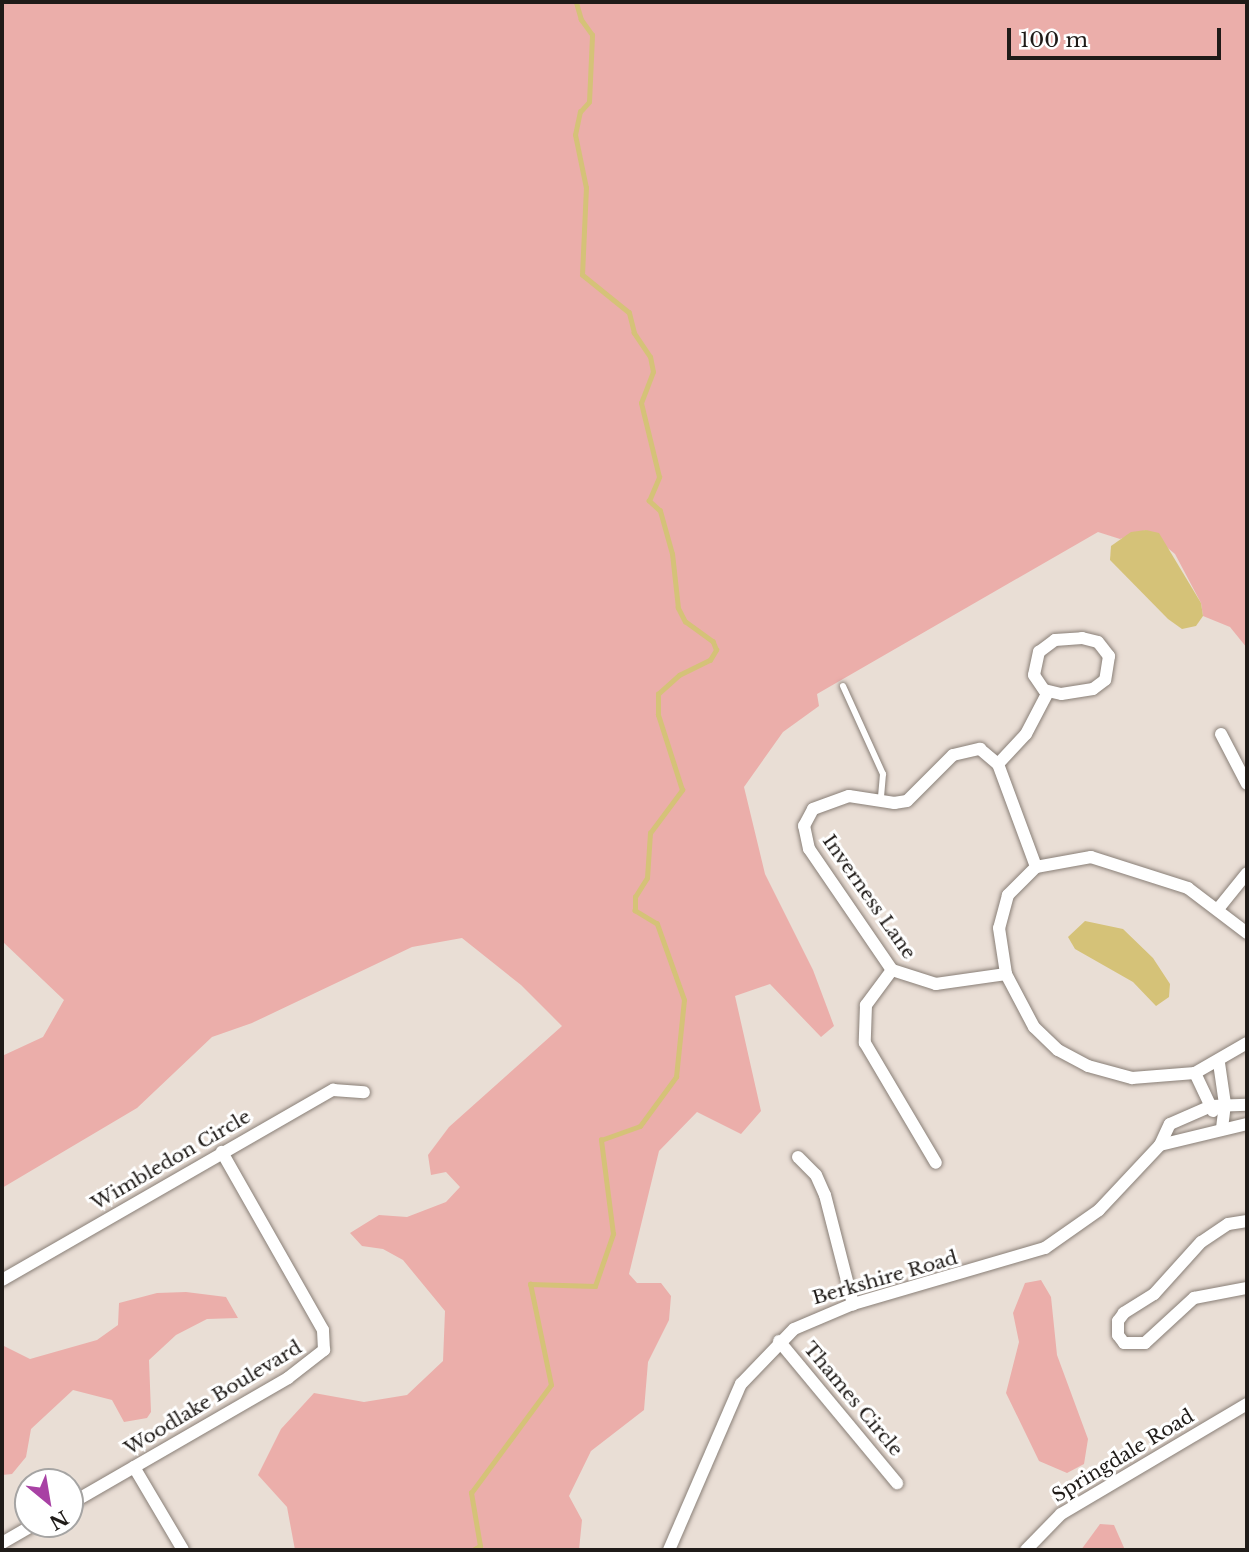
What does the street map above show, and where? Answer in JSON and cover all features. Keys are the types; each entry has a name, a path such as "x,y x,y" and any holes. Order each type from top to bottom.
{"street":[{"path":"1082,638 1105,649 1109,673 1093,689 1048,692 1038,683 1033,667 1046,646 1082,638"},
{"path":"1036,867 998,764 1026,734 1048,692"},
{"path":"1221,734 1247,785"},
{"name":"Inverness Lane","path":"998,764 980,749 962,750 907,800 849,796 823,803 807,817 804,837 892,970 936,984 1006,974"},
{"path":"1247,933 1218,909 1166,878 1108,860 1067,859 1036,867 1015,883 1000,912 999,940 1006,974 1034,1027 1070,1058 1100,1071 1132,1078 1195,1073 1219,1063 1247,1043"},
{"path":"1218,909 1247,873"},
{"path":"892,970 866,1005 865,1043 936,1163"},
{"path":"1219,1063 1225,1104 1222,1127"},
{"path":"1195,1073 1222,1127"},
{"name":"Wimbledon Circle","path":"2,1280 333,1090 364,1092"},
{"name":"Berkshire Road","path":"669,1550 728,1407 751,1370 779,1341 810,1320 853,1304 1019,1259 1053,1245 1099,1210 1160,1144 1170,1124 1211,1106 1247,1105"},
{"path":"1160,1144 1222,1127 1247,1124"},
{"name":"Woodlake Boulevard","path":"84,1496 288,1378 324,1350 323,1330 222,1152"},
{"path":"798,1157 816,1175 825,1195 853,1304"},
{"path":"1247,1221 1228,1224 1201,1242 1154,1294 1124,1313 1118,1321 1118,1335 1124,1343 1145,1343 1194,1298 1247,1288"},
{"name":"Thames Circle","path":"779,1341 897,1483"},
{"name":"Springdale Road","path":"1026,1550 1061,1514 1247,1404"},
{"path":"134,1467 183,1550"}],"lane":[{"path":"843,686 883,774 881,799"}],"shaded area":[{"path":"2,2 1247,2 1247,648 1230,627 1203,616 1201,603 1175,554 1146,530 1120,539 1098,532 817,694 819,706 783,732 744,787 765,874 813,970 834,1026 821,1037 770,984 735,996 761,1111 741,1134 697,1112 659,1151 629,1274 637,1283 661,1283 671,1296 669,1320 648,1362 644,1410 591,1451 569,1496 582,1520 579,1550 295,1550 287,1507 258,1475 281,1429 314,1393 364,1402 407,1395 443,1361 445,1311 403,1260 383,1249 362,1246 350,1233 379,1215 407,1217 446,1202 460,1187 446,1172 431,1175 428,1155 449,1127 562,1026 521,985 462,938 412,947 252,1023 212,1037 137,1108 2,1188 2,1056 43,1037 64,1000 2,941"},
{"path":"1146,530 1159,533 1201,603 1203,616 1196,626 1182,629 1168,619 1110,560 1111,546 1131,532"},
{"path":"1085,921 1123,929 1153,958 1170,984 1169,997 1156,1006 1133,982 1075,949 1068,937"},
{"path":"1041,1280 1051,1297 1057,1355 1088,1439 1084,1464 1067,1473 1039,1461 1006,1393 1019,1342 1013,1313 1025,1283"},
{"path":"186,1292 226,1297 238,1318 207,1319 176,1335 149,1360 151,1412 147,1418 124,1422 112,1400 73,1390 31,1429 26,1457 14,1468 12,1474 2,1475 2,1345 30,1359 97,1340 118,1325 119,1303 157,1293"},
{"path":"1100,1524 1114,1525 1125,1550 1081,1550"}],"waterway":[{"path":"473,1550 480,1546 471,1493 551,1385 530,1284 595,1286 613,1234 601,1140 640,1126 676,1077 684,1000 657,924 635,911 635,897 647,878 650,833 682,790 658,715 658,694 679,675 710,660 716,650 713,642 685,622 678,608 672,554 660,511 649,501 659,477 641,403 653,372 650,357 634,333 629,313 582,275 586,188 575,135 580,112 589,102 592,35 581,20 576,2"}]}
